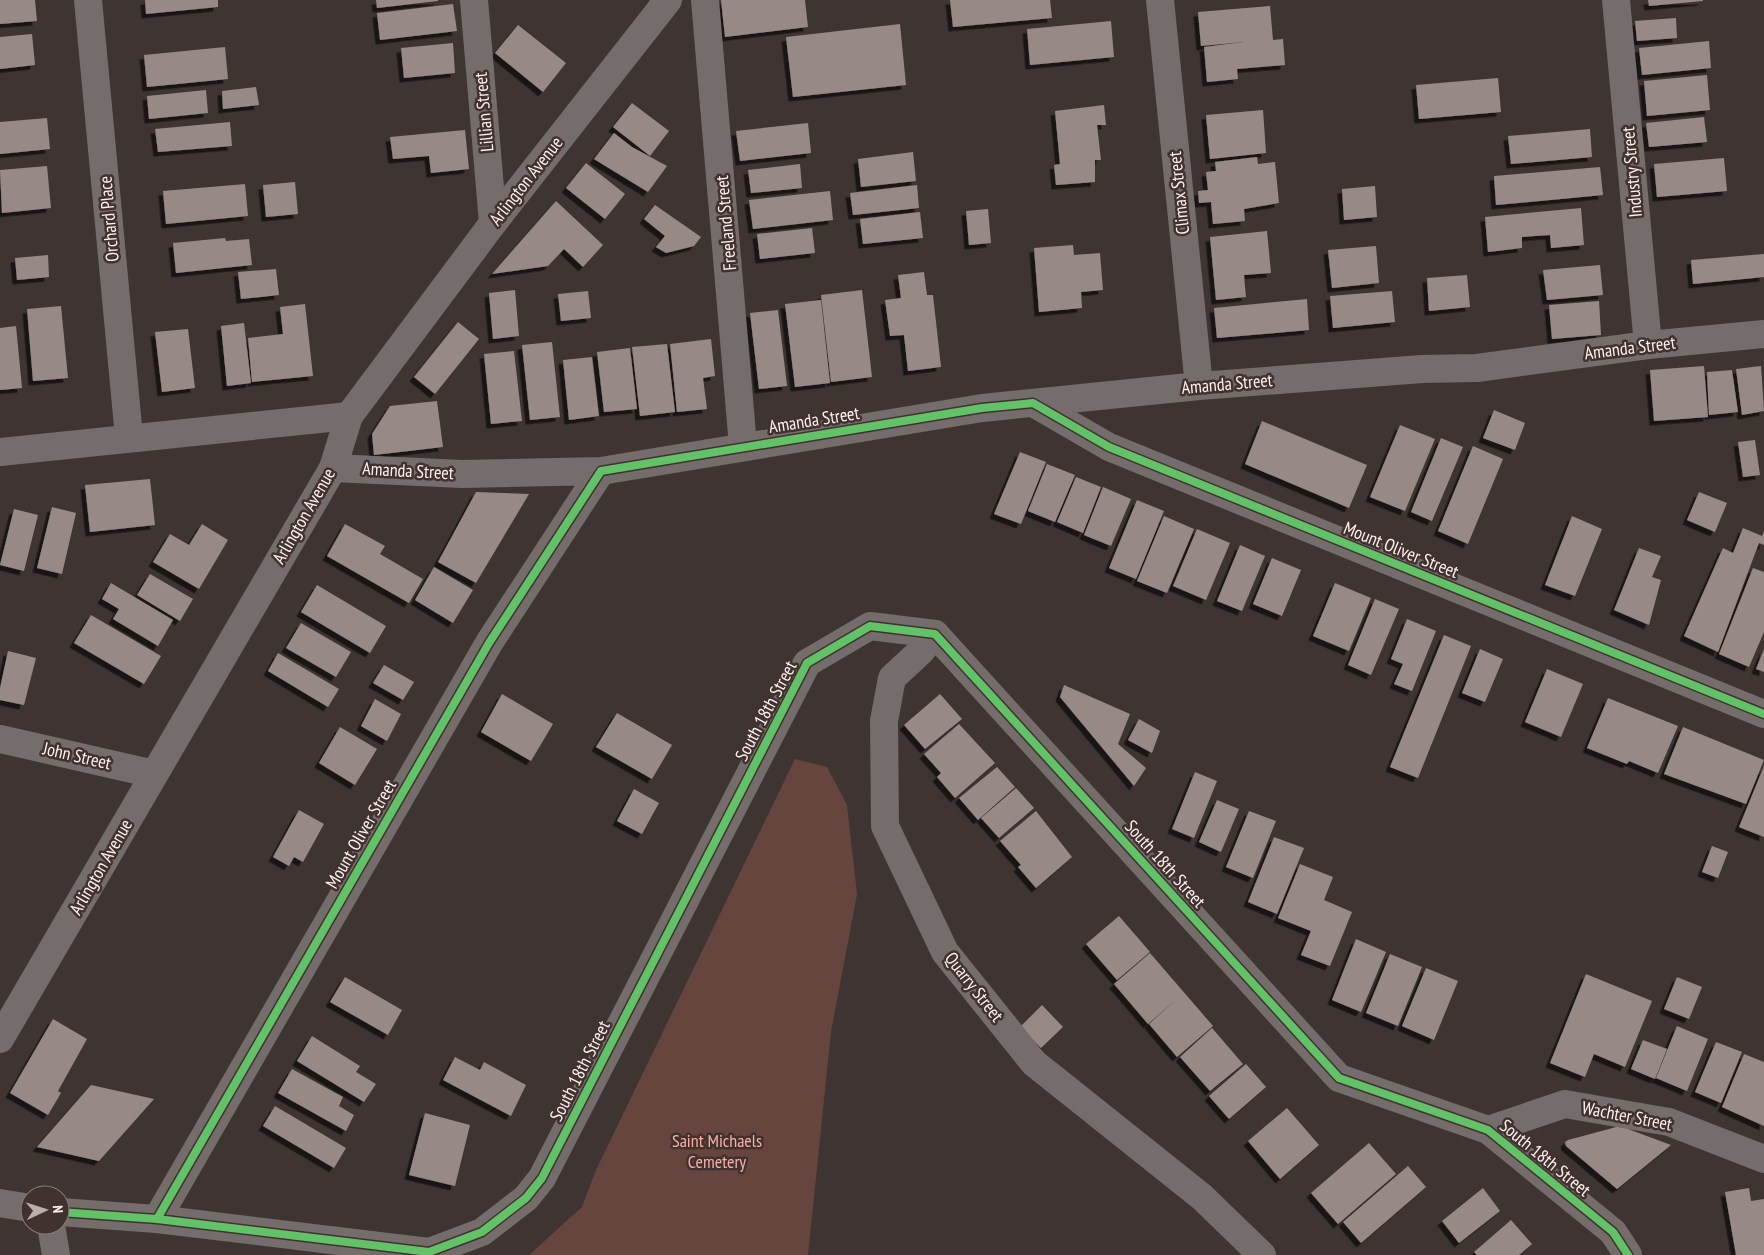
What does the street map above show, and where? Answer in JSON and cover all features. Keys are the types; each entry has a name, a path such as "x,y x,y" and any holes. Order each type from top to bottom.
{"street":[{"name":"Orchard Place","path":"88,0 129,437"},
{"name":"Lillian Street","path":"474,0 493,223"},
{"name":"Arlington Avenue","path":"0,1040 333,468 349,416 493,223 668,0"},
{"name":"Freeland Street","path":"706,0 743,446"},
{"name":"Climax Street","path":"1160,0 1199,386"},
{"name":"Industry Street","path":"1616,0 1648,345"},
{"name":"Amanda Street","path":"333,468 462,474 601,471 982,408 1199,386 1422,369 1476,368 1648,345 1764,334"},
{"name":"Mount Oliver Street","path":"1032,403 1109,447 1764,714"},
{"path":"0,452 129,437 349,416"},
{"name":"Mount Oliver Street","path":"157,1219 489,643 601,471"},
{"name":"South 18th Street","path":"70,1213 157,1219 428,1252 482,1232 526,1198 542,1178 807,663 870,626 935,634 1339,1078 1488,1130 1613,1232 1628,1255"},
{"name":"Quarry Street","path":"935,634 920,652 892,678 884,722 885,826 945,952 1034,1063 1202,1198 1262,1255"},
{"name":"John Street","path":"0,739 154,774"},
{"name":"Wachter Street","path":"1488,1130 1565,1104 1669,1122 1764,1159"},
{"path":"0,1203 20,1206"},
{"path":"53,1235 56,1255"}],"green space":[{"name":"Saint Michaels Cemetery","path":"795,759 827,767 847,805 857,894 831,1032 808,1255 529,1255 582,1207 596,1170"}],"building":[{"path":"0,0 35,0 37,21 0,24"},
{"path":"145,0 218,0 218,7 146,14"},
{"path":"376,0 438,0 438,1 377,8"},
{"path":"721,0 805,0 808,27 725,37"},
{"path":"950,0 1050,0 1052,18 953,27"},
{"path":"1648,0 1703,0 1703,1 1649,6"},
{"path":"453,4 457,31 380,40 377,13"},
{"path":"1270,6 1273,40 1283,39 1285,65 1237,69 1238,79 1207,82 1204,47 1244,42 1201,46 1198,12"},
{"path":"1676,18 1677,38 1637,41 1635,21"},
{"path":"1111,21 1114,57 1030,65 1027,29"},
{"path":"900,24 906,85 793,97 786,37"},
{"path":"518,25 566,63 543,92 495,53"},
{"path":"32,34 35,65 0,69 0,37"},
{"path":"1709,41 1711,68 1642,75 1639,48"},
{"path":"453,43 455,73 404,78 401,48"},
{"path":"225,47 228,79 147,87 144,55"},
{"path":"1707,75 1710,110 1647,116 1644,81"},
{"path":"1498,78 1501,112 1419,119 1416,85"},
{"path":"256,87 259,105 223,109 222,91"},
{"path":"206,90 208,113 149,119 147,96"},
{"path":"632,103 669,131 650,156 613,127"},
{"path":"1104,105 1106,125 1097,125 1101,160 1095,160 1095,182 1056,185 1054,165 1060,164 1055,111"},
{"path":"1263,110 1266,153 1210,159 1206,115"},
{"path":"1704,117 1707,142 1649,147 1646,123"},
{"path":"47,118 50,149 0,154 0,122"},
{"path":"230,122 232,146 158,152 155,129"},
{"path":"808,123 811,153 740,161 736,131"},
{"path":"1590,129 1592,157 1511,164 1508,136"},
{"path":"465,130 469,169 431,173 429,156 393,159 390,137"},
{"path":"614,133 632,147 667,166 648,192 594,159"},
{"path":"913,152 916,181 861,187 858,159"},
{"path":"1257,157 1258,164 1275,162 1279,203 1244,209 1245,221 1213,224 1211,202 1199,203 1198,191 1208,190 1206,172 1216,171 1215,162"},
{"path":"1724,158 1727,191 1657,197 1654,164"},
{"path":"586,163 625,194 605,219 566,188"},
{"path":"800,164 802,188 751,193 748,170"},
{"path":"47,166 51,208 2,213 0,170"},
{"path":"1600,167 1603,195 1496,205 1494,176"},
{"path":"295,182 298,214 266,217 263,185"},
{"path":"245,184 248,216 166,224 163,191"},
{"path":"917,185 919,208 853,215 850,193"},
{"path":"1375,186 1377,217 1344,220 1342,189"},
{"path":"830,191 833,220 753,229 749,200"},
{"path":"556,201 603,245 583,267 564,249 548,266 492,274"},
{"path":"655,205 701,237 694,246 666,253 656,247 665,236 644,219"},
{"path":"1581,208 1584,245 1551,248 1550,235 1522,237 1522,248 1488,252 1485,217"},
{"path":"988,209 991,243 969,245 966,211"},
{"path":"920,212 923,238 863,244 860,219"},
{"path":"812,228 815,253 760,259 757,234"},
{"path":"1267,231 1271,273 1244,275 1246,297 1216,300 1210,237"},
{"path":"225,238 226,241 249,239 252,265 176,273 173,243"},
{"path":"1073,245 1074,255 1100,253 1103,290 1081,292 1082,308 1039,312 1034,248"},
{"path":"1376,246 1379,283 1332,288 1328,250"},
{"path":"1764,254 1764,277 1693,284 1691,260"},
{"path":"48,255 49,277 17,280 15,258"},
{"path":"1600,265 1603,295 1547,300 1543,270"},
{"path":"276,269 279,295 241,299 238,272"},
{"path":"924,272 927,295 933,295 941,367 908,371 904,335 890,336 885,300 901,298 898,275"},
{"path":"1467,275 1470,307 1429,311 1427,278"},
{"path":"515,290 519,336 493,339 489,293"},
{"path":"862,290 872,377 831,382 821,295"},
{"path":"588,291 591,318 561,321 558,294"},
{"path":"1392,291 1395,322 1333,328 1330,296"},
{"path":"1307,299 1309,330 1217,338 1214,308"},
{"path":"821,300 830,383 795,387 785,304"},
{"path":"1599,301 1601,335 1552,339 1549,305"},
{"path":"305,304 313,376 252,382 248,338 283,334 280,307"},
{"path":"61,306 68,378 33,381 27,309"},
{"path":"778,310 787,386 759,389 750,313"},
{"path":"458,322 479,339 435,394 414,377"},
{"path":"244,323 251,383 227,386 221,326"},
{"path":"16,326 22,388 0,390 0,328"},
{"path":"188,329 195,388 162,392 155,332"},
{"path":"711,339 715,376 703,378 707,409 677,412 670,344"},
{"path":"552,342 560,417 530,420 522,345"},
{"path":"667,344 675,412 640,416 632,347"},
{"path":"630,348 637,409 604,412 597,352"},
{"path":"514,351 522,421 491,424 484,354"},
{"path":"592,357 599,416 569,420 563,360"},
{"path":"1704,366 1708,417 1654,421 1650,370"},
{"path":"1761,366 1764,411 1742,415 1736,369"},
{"path":"1732,370 1738,412 1709,415 1707,372"},
{"path":"437,401 443,447 374,455 372,434 390,406"},
{"path":"1494,410 1525,423 1515,450 1483,438"},
{"path":"1262,421 1367,465 1349,508 1245,464"},
{"path":"1400,425 1435,439 1405,511 1370,497"},
{"path":"1441,438 1463,447 1432,521 1411,512"},
{"path":"1755,440 1760,475 1743,477 1738,442"},
{"path":"1473,446 1503,459 1468,544 1438,531"},
{"path":"1020,452 1046,462 1021,524 994,514"},
{"path":"1047,464 1075,475 1055,522 1028,511"},
{"path":"1076,477 1101,487 1083,533 1057,522"},
{"path":"150,479 155,525 90,532 85,485"},
{"path":"1103,487 1131,499 1111,546 1084,535"},
{"path":"476,492 529,494 476,583 438,562"},
{"path":"1699,492 1727,503 1715,532 1687,520"},
{"path":"1137,500 1164,511 1136,579 1109,568"},
{"path":"52,507 76,513 62,574 37,568"},
{"path":"14,509 38,515 24,571 0,565"},
{"path":"1164,516 1194,529 1167,593 1137,581"},
{"path":"1572,516 1602,529 1575,596 1545,585"},
{"path":"202,524 228,540 199,589 153,562 170,534 189,545"},
{"path":"345,524 385,546 380,554 423,579 409,603 327,556"},
{"path":"1743,528 1762,536 1764,531 1764,545 1759,543 1718,652 1684,636 1723,548 1733,553"},
{"path":"1197,529 1230,543 1206,600 1173,586"},
{"path":"1240,545 1265,556 1242,611 1217,601"},
{"path":"1639,548 1661,556 1652,577 1661,580 1649,625 1614,610"},
{"path":"1272,558 1301,570 1282,616 1253,604"},
{"path":"434,567 473,590 453,623 415,600"},
{"path":"1753,568 1764,572 1764,632 1749,667 1719,654"},
{"path":"150,574 193,599 180,621 137,595"},
{"path":"111,583 173,620 158,646 113,619 119,609 102,599"},
{"path":"1335,583 1371,598 1349,651 1313,636"},
{"path":"317,585 386,626 370,653 301,612"},
{"path":"1375,599 1399,609 1371,675 1348,665"},
{"path":"91,615 161,656 144,684 74,643"},
{"path":"1407,619 1436,631 1412,691 1394,684 1403,664 1391,659"},
{"path":"301,623 351,652 336,677 286,648"},
{"path":"1444,635 1471,646 1418,778 1390,767"},
{"path":"1480,649 1503,659 1485,702 1462,693"},
{"path":"1764,649 1764,672 1756,669"},
{"path":"8,651 36,658 24,705 0,700 0,688"},
{"path":"278,653 339,689 328,707 268,671"},
{"path":"384,665 414,682 403,700 373,683"},
{"path":"1547,669 1583,684 1561,737 1525,722"},
{"path":"1064,685 1130,714 1118,744 1146,768 1134,786 1060,697"},
{"path":"502,694 553,724 531,761 481,732"},
{"path":"940,694 962,719 925,749 904,725"},
{"path":"1608,698 1678,726 1658,773 1629,761 1627,764 1587,748"},
{"path":"375,699 401,714 387,741 361,726"},
{"path":"617,713 672,745 652,779 596,747"},
{"path":"1139,719 1160,731 1152,753 1128,740"},
{"path":"959,724 995,763 955,798 937,777 941,773 924,754"},
{"path":"340,727 377,749 355,785 319,763"},
{"path":"1683,727 1764,760 1746,804 1664,774"},
{"path":"1764,766 1764,837 1739,827"},
{"path":"997,767 1015,787 978,820 959,798"},
{"path":"1195,772 1217,781 1194,838 1172,829"},
{"path":"1016,788 1034,808 999,838 981,818"},
{"path":"634,789 659,803 642,834 617,821"},
{"path":"1217,800 1239,809 1221,852 1199,842"},
{"path":"299,810 324,824 303,862 294,857 289,866 273,857"},
{"path":"1036,811 1072,857 1036,888 1018,867 1021,865 1000,841"},
{"path":"1249,811 1276,821 1253,878 1226,867"},
{"path":"1274,837 1304,848 1277,914 1248,902"},
{"path":"1712,846 1728,852 1718,878 1702,872"},
{"path":"1300,864 1333,877 1324,900 1352,912 1330,966 1301,955 1311,931 1278,918"},
{"path":"1119,916 1150,952 1117,980 1086,944"},
{"path":"1356,939 1386,952 1361,1012 1332,1000"},
{"path":"1150,953 1213,1026 1177,1057 1149,1024 1178,998 1148,1024 1114,984"},
{"path":"1390,954 1422,967 1398,1026 1366,1013"},
{"path":"1426,968 1458,981 1434,1040 1402,1026"},
{"path":"1586,974 1652,1001 1625,1067 1594,1054 1585,1077 1550,1063"},
{"path":"345,977 402,1010 388,1035 330,1002"},
{"path":"1677,977 1702,987 1689,1019 1664,1009"},
{"path":"1042,1005 1063,1027 1041,1048 1020,1027"},
{"path":"53,1019 87,1039 58,1091 61,1093 48,1115 10,1093"},
{"path":"1677,1026 1708,1039 1687,1091 1656,1078"},
{"path":"1212,1028 1243,1064 1210,1091 1180,1057"},
{"path":"312,1036 360,1066 356,1072 376,1084 364,1102 297,1061"},
{"path":"1643,1040 1667,1049 1655,1079 1631,1069"},
{"path":"1716,1042 1742,1052 1721,1103 1695,1092"},
{"path":"1744,1054 1764,1062 1764,1126 1722,1107"},
{"path":"455,1057 480,1070 484,1062 526,1085 511,1116 443,1080"},
{"path":"1246,1064 1266,1087 1229,1119 1209,1096"},
{"path":"292,1069 343,1097 339,1106 354,1115 346,1131 278,1093"},
{"path":"91,1085 154,1099 99,1161 37,1147"},
{"path":"275,1106 346,1148 334,1168 263,1126"},
{"path":"1287,1108 1319,1145 1280,1179 1248,1141"},
{"path":"425,1113 470,1125 455,1186 409,1175"},
{"path":"1620,1126 1671,1145 1617,1189 1566,1146 1565,1142"},
{"path":"1369,1143 1396,1174 1338,1224 1311,1193"},
{"path":"1408,1166 1426,1187 1361,1243 1343,1222"},
{"path":"1483,1188 1500,1211 1459,1243 1442,1221"},
{"path":"1749,1188 1751,1201 1764,1199 1764,1255 1736,1255 1725,1192"},
{"path":"1511,1220 1532,1244 1519,1255 1477,1255 1474,1252"}],"cycle path":[{"path":"157,1219 489,643 601,471 982,408 1033,403 1109,447 1764,714"},
{"path":"70,1213 157,1219 429,1252 482,1232 526,1198 542,1178 807,663 870,626 935,634 1339,1078 1488,1130 1613,1232 1628,1255"}]}
